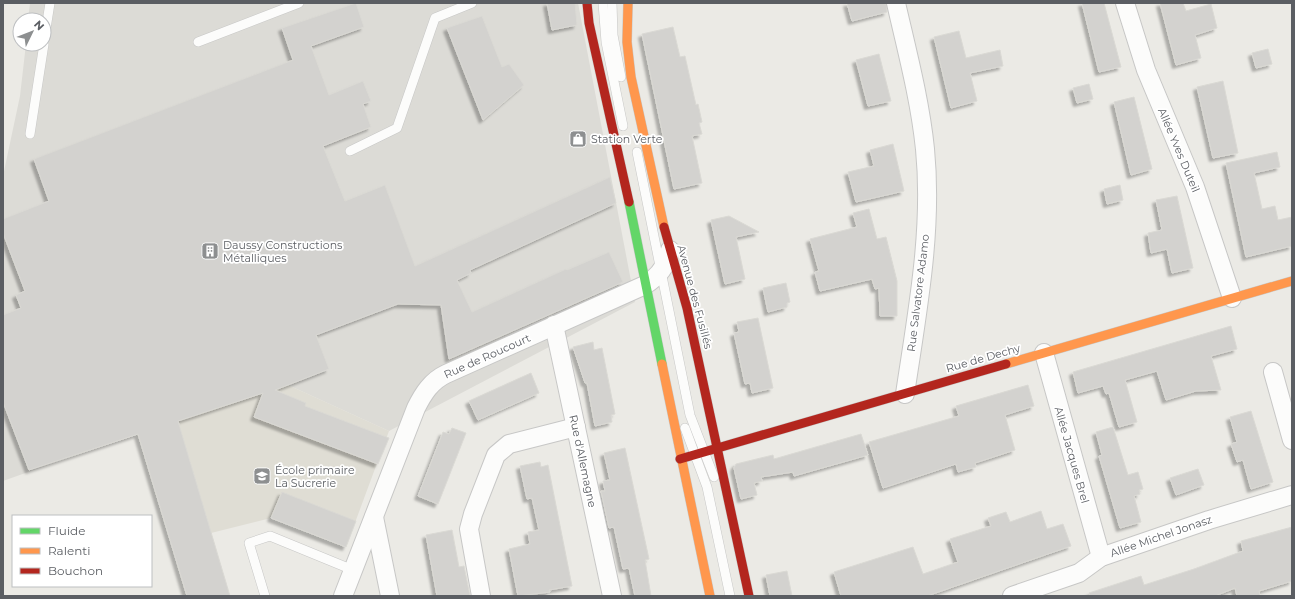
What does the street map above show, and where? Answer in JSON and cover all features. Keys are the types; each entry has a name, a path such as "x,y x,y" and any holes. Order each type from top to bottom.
{"main road":[{"path":"587,3 589,23 653,278 680,459 710,596"},
{"name":"Avenue des Fusillés","path":"628,3 627,42 631,77 670,250 688,308 749,596"},
{"name":"Rue de Dechy","path":"680,459 1292,281"}],"street":[{"name":"Rue Salvatore Adamo","path":"896,3 919,103 925,150 927,191 924,262 905,394"},
{"name":"Allée Yves Duteil","path":"1125,3 1146,70 1195,187 1232,298"},
{"path":"653,278 668,260 670,250"},
{"name":"Rue de Roucourt","path":"343,596 416,408 423,394 433,382 446,374 653,278"},
{"name":"Rue d'Allemagne","path":"554,325 612,596"},
{"name":"Allée Jacques Brel","path":"1044,353 1101,557"},
{"path":"1273,372 1292,440"},
{"path":"481,596 469,529 472,514 496,455 509,444 576,427"},
{"name":"Allée Michel Jonasz","path":"1012,596 1079,573 1094,564 1101,557 1215,518 1292,495"},
{"path":"374,517 390,596"}],"lane":[{"path":"198,42 299,3"},
{"path":"350,151 397,128 435,18 472,3"},
{"path":"603,3 606,42 631,136"},
{"path":"612,3 614,44 631,136 653,278"},
{"path":"30,134 43,52"},
{"path":"628,151 678,404 684,424 716,485 739,596"},
{"path":"700,454 730,596"},
{"path":"265,596 249,543 270,536 353,570"}],"shaded area":[{"path":"30,3 578,3 635,302 389,431 288,385 101,446 3,481 3,176 20,96 25,52 52,52 52,12 29,12"},
{"name":"École primaire La Sucrerie","path":"288,385 389,431 346,547 271,518 211,533 172,545 138,434"}],"building":[{"name":"Daussy Constructions Métalliques","path":"356,3 364,27 311,46 329,95 363,81 371,101 363,104 371,127 323,146 345,201 385,185 415,266 610,177 616,203 470,270 471,273 457,280 472,312 566,269 567,270 609,252 623,282 449,359 441,305 398,304 316,335 329,369 275,390 306,403 305,406 389,438 378,464 254,417 263,393 178,421 230,596 187,596 138,434 29,470 3,402 3,315 21,308 16,295 25,291 3,233 3,219 49,201 34,159 293,60 282,28"},
{"path":"547,3 575,3 577,25 552,30"},
{"path":"847,3 886,3 887,12 852,21"},
{"path":"1082,3 1104,3 1121,67 1099,72"},
{"path":"1160,3 1183,3 1186,11 1211,4 1217,28 1195,35 1201,58 1176,65"},
{"path":"482,16 502,67 509,64 524,85 483,120 447,28"},
{"path":"673,27 680,57 685,56 696,105 698,104 702,122 699,123 702,134 692,136 702,183 674,189 642,34"},
{"path":"959,31 966,58 1000,50 1003,66 970,73 977,101 951,108 934,37"},
{"path":"1268,49 1272,64 1256,68 1252,53"},
{"path":"879,54 891,101 868,106 856,60"},
{"path":"1223,81 1238,153 1213,158 1197,87"},
{"path":"1089,84 1093,99 1077,103 1073,88"},
{"path":"1134,97 1152,169 1131,175 1114,102"},
{"path":"893,144 904,191 856,202 848,172 874,166 870,150"},
{"path":"1277,152 1280,167 1254,173 1262,209 1275,206 1278,220 1292,217 1292,246 1246,257 1226,163"},
{"path":"1120,185 1123,200 1107,204 1104,189"},
{"path":"1177,196 1193,268 1172,273 1167,249 1151,253 1148,233 1162,230 1156,200"},
{"path":"869,209 877,239 886,237 897,281 897,316 880,316 879,288 875,289 872,279 820,291 815,272 819,271 810,239 857,227 853,213"},
{"path":"729,216 759,232 736,237 745,279 725,284 711,220"},
{"path":"786,283 790,302 787,303 787,307 768,312 763,288"},
{"path":"758,318 773,388 752,393 750,383 745,384 734,333 739,332 737,322"},
{"path":"1231,326 1237,349 1211,356 1221,390 1196,391 1166,400 1157,371 1125,380 1137,422 1119,427 1109,393 1106,394 1103,386 1078,393 1073,372"},
{"path":"593,342 594,350 602,348 615,414 611,415 612,422 595,426 587,383 585,383 573,347"},
{"path":"531,373 539,393 478,420 469,401"},
{"path":"1028,385 1034,406 1005,415 1015,450 975,463 976,467 958,472 956,464 883,488 869,442 959,416 956,406"},
{"path":"1251,411 1273,482 1251,489 1243,460 1237,462 1231,444 1237,442 1230,417"},
{"path":"1113,427 1128,475 1138,472 1143,489 1139,490 1140,494 1134,496 1141,522 1120,528 1099,456 1102,455 1096,432"},
{"path":"452,428 466,433 438,504 418,496 443,432 449,434"},
{"path":"861,434 868,455 794,476 793,472 761,477 762,481 754,483 757,495 741,499 734,468 736,464 773,455 774,459"},
{"path":"625,448 649,559 645,560 651,596 635,596 629,568 623,569 614,527 609,528 601,491 605,491 603,481 610,480 604,453"},
{"path":"540,462 541,467 548,465 572,586 549,590 550,592 518,596 509,549 530,544 528,532 539,530 532,498 527,499 520,466"},
{"path":"1198,469 1204,485 1176,495 1170,478"},
{"path":"282,492 356,521 346,547 271,518"},
{"path":"1041,511 1047,529 1063,524 1071,546 927,596 841,596 834,572 913,547 923,574 958,562 950,539 991,526 988,518 1006,512 1010,522"},
{"path":"1292,527 1292,581 1259,591 1260,596 1237,596 1235,588 1215,596 1090,596 1089,593 1141,576 1144,585 1194,569 1243,551 1241,541"},
{"path":"452,530 459,567 464,566 470,596 437,596 426,535"},
{"path":"787,571 792,596 770,596 766,575"}],"traffic: fast":[{"path":"629,202 662,364"}],"traffic: slow":[{"path":"628,3 627,42 631,77 664,227"},
{"path":"1006,364 1292,281"},
{"path":"662,364 710,596"}],"traffic: jam":[{"path":"587,3 589,23 629,202"},
{"path":"664,227 687,308 749,596"},
{"path":"680,459 1006,364"}],"place":[{"name":"Station Verte","path":"578,139"},
{"name":"Daussy Constructions Métalliques","path":"210,251"},
{"name":"École primaire La Sucrerie","path":"262,476"}]}
